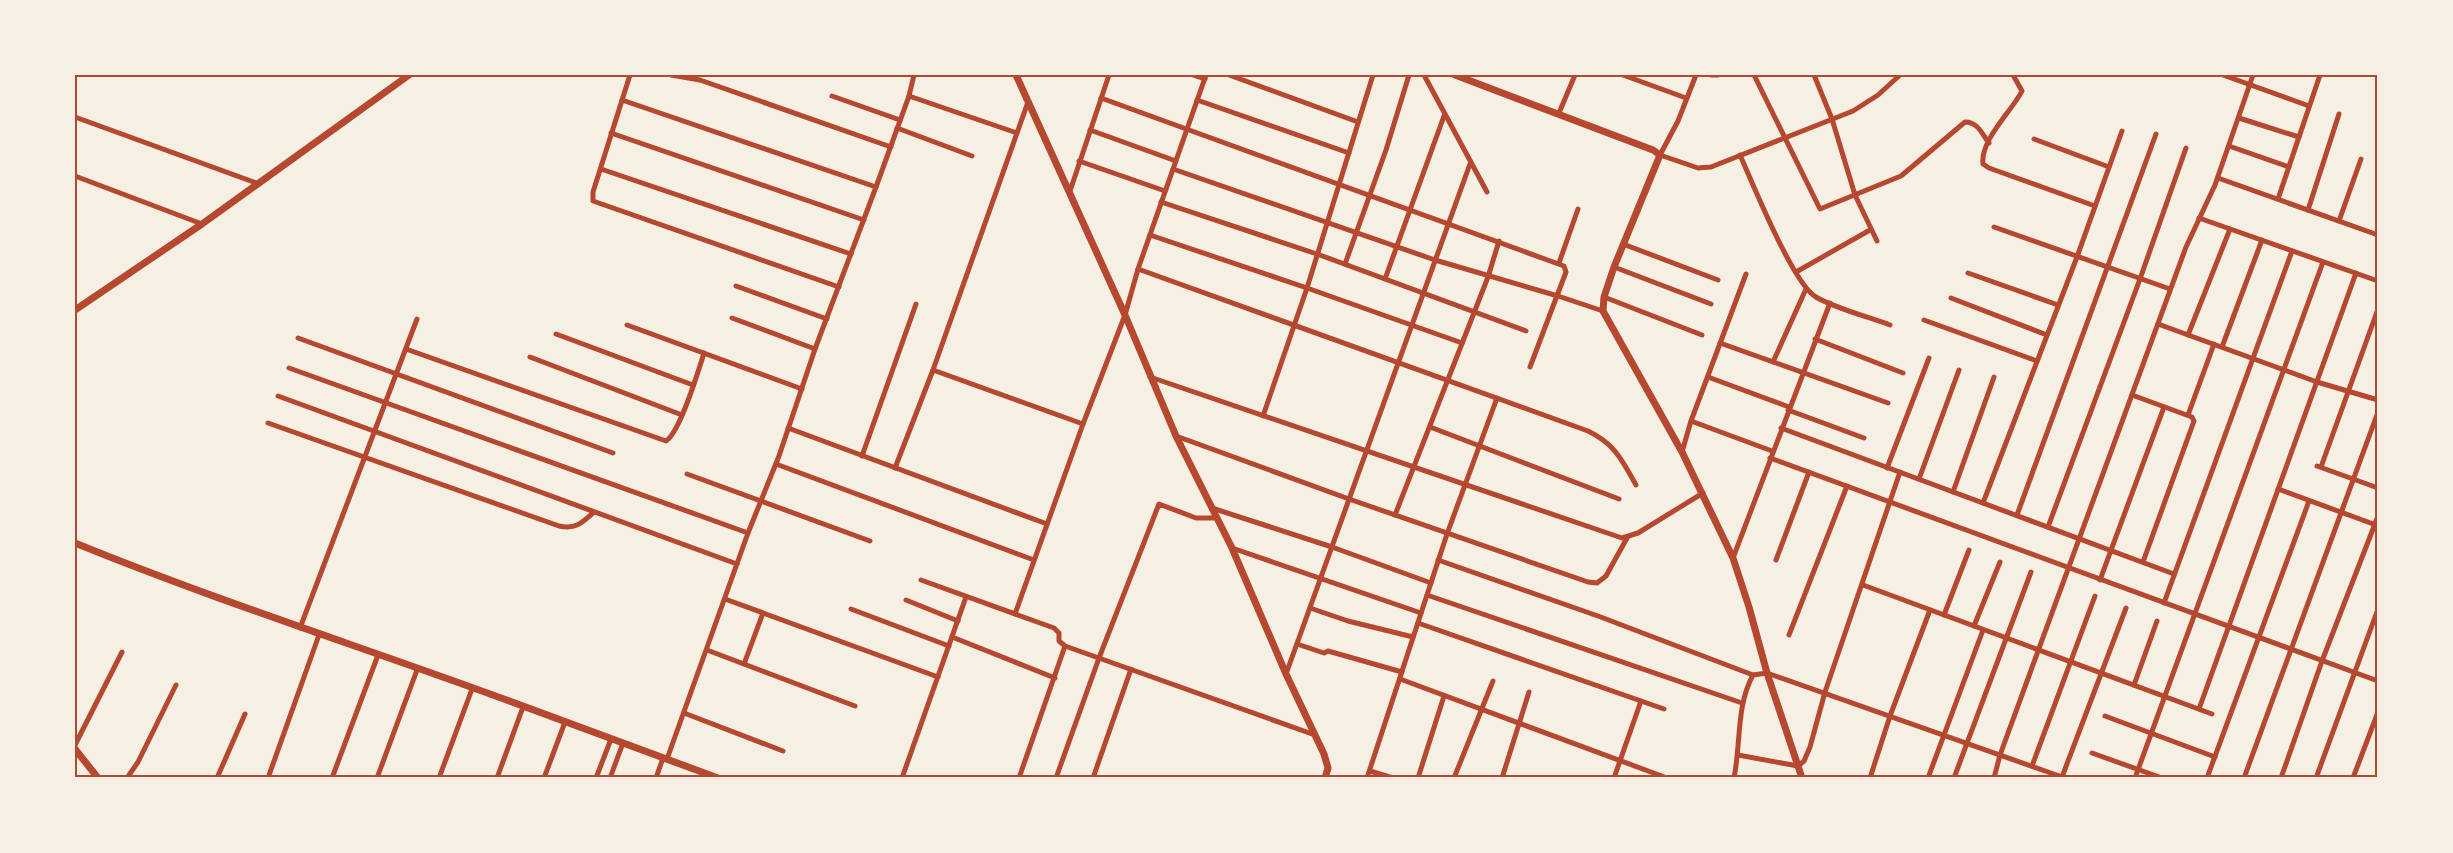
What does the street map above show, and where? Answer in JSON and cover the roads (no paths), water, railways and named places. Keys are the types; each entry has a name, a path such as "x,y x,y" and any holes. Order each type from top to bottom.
{"street":[{"path":"75,310 259,184 409,75"},
{"path":"630,75 592,201 839,287"},
{"path":"670,75 700,80 891,147"},
{"path":"656,778 684,713 748,533 776,464 815,349 891,147 914,75"},
{"path":"1017,75 1125,315 1176,436 1232,548 1286,674 1328,761 1325,778"},
{"path":"1070,191 1109,75"},
{"path":"1015,614 1125,315 1138,269 1205,77 1193,75"},
{"path":"1230,75 1358,122"},
{"path":"1263,416 1307,288 1373,75"},
{"path":"1345,264 1409,75"},
{"path":"1424,75 1444,116 1487,192"},
{"path":"1455,75 1559,113 1660,154 1704,168 1785,138 1863,105 1900,75"},
{"path":"1559,113 1575,75"},
{"path":"1623,75 1686,98"},
{"path":"1696,75 1623,244 1604,297 1603,311 1682,452 1733,558 1767,673 1802,778"},
{"path":"1711,75 1718,75"},
{"path":"1754,75 1820,209 1901,176 1965,122 1974,124 1989,143"},
{"path":"1814,75 1832,119 1855,195 1877,241"},
{"path":"2013,75 2022,87 2021,94 1989,143 1982,160 1983,164 2095,206"},
{"path":"2223,75 2309,106"},
{"path":"1994,778 2000,755 2170,289 2218,177 2253,75"},
{"path":"2278,199 2320,75"},
{"path":"832,96 900,120"},
{"path":"909,96 1017,133"},
{"path":"1101,98 1409,211 1559,263 1566,272 1530,367"},
{"path":"622,100 876,188"},
{"path":"1197,100 1348,153"},
{"path":"895,468 933,370 1029,101"},
{"path":"2308,210 2339,114"},
{"path":"1385,279 1444,116"},
{"path":"75,117 259,184"},
{"path":"2239,118 2299,137"},
{"path":"897,128 972,156"},
{"path":"1090,130 1176,161"},
{"path":"1983,503 2077,257 2122,131"},
{"path":"611,133 864,220"},
{"path":"2017,515 2156,134"},
{"path":"2034,139 2109,167"},
{"path":"2229,146 2289,167"},
{"path":"2048,527 2186,148"},
{"path":"1740,155 1768,219 1806,289 1814,297 1890,325"},
{"path":"2339,222 2361,159"},
{"path":"1079,160 1166,191"},
{"path":"1286,674 1470,164"},
{"path":"601,169 851,254"},
{"path":"1173,169 1435,260 1603,311"},
{"path":"75,176 202,224"},
{"path":"2218,177 2378,235"},
{"path":"1161,202 1317,254 1526,331"},
{"path":"1559,263 1578,209"},
{"path":"2199,218 2378,281"},
{"path":"1994,227 2170,289"},
{"path":"2188,335 2230,229"},
{"path":"1796,272 1870,230"},
{"path":"1150,235 1462,343"},
{"path":"2222,347 2262,240"},
{"path":"1395,515 1488,277 1499,241"},
{"path":"1623,244 1718,280"},
{"path":"2164,603 2292,251"},
{"path":"2135,778 2323,262"},
{"path":"1614,267 1711,304"},
{"path":"1138,269 1600,437 1617,453 1636,484"},
{"path":"1968,273 2058,305"},
{"path":"2199,709 2356,273"},
{"path":"1682,452 1746,274"},
{"path":"736,286 827,319"},
{"path":"1773,362 1806,289"},
{"path":"1604,297 1702,335"},
{"path":"1951,298 2047,335"},
{"path":"1733,558 1830,303"},
{"path":"862,456 916,304"},
{"path":"2378,309 2319,466 2378,488"},
{"path":"732,318 815,349"},
{"path":"300,628 417,319"},
{"path":"1924,320 2037,361"},
{"path":"2158,324 2317,382 2378,400"},
{"path":"627,325 802,389"},
{"path":"556,334 693,385"},
{"path":"298,338 613,453"},
{"path":"1815,339 1903,373"},
{"path":"1720,343 1888,403"},
{"path":"2188,415 2214,345"},
{"path":"406,349 661,441 670,439 682,415 704,353"},
{"path":"530,357 682,415"},
{"path":"1887,468 1929,358"},
{"path":"289,368 748,533"},
{"path":"933,370 1083,424"},
{"path":"1919,479 1959,370"},
{"path":"1150,377 1464,486 1617,537 1627,538"},
{"path":"1708,377 1864,438"},
{"path":"1953,492 1994,377"},
{"path":"2132,395 2188,415 2194,421 2143,562"},
{"path":"278,396 737,564"},
{"path":"1367,778 1438,560 1497,398"},
{"path":"2100,580 2164,407"},
{"path":"2244,778 2378,412"},
{"path":"1691,422 1772,451"},
{"path":"268,423 559,526 574,527 594,512"},
{"path":"1430,427 1619,499"},
{"path":"788,428 1047,524"},
{"path":"1781,428 2174,574"},
{"path":"1176,436 1447,534 1597,583 1606,576 1627,538 1703,493"},
{"path":"1770,458 2378,681"},
{"path":"776,464 1034,560"},
{"path":"1776,560 1809,472"},
{"path":"1798,766 1804,761 1810,747 1825,692 1900,472"},
{"path":"687,474 870,541"},
{"path":"1789,635 1847,486"},
{"path":"2278,489 2376,525"},
{"path":"2207,778 2309,501"},
{"path":"1056,778 1099,658 1159,504 1196,518 1217,518"},
{"path":"1212,508 1332,547 1431,584"},
{"path":"2281,778 2322,661 2378,516"},
{"path":"75,543 133,567 319,635 718,778"},
{"path":"1232,548 1421,613"},
{"path":"1944,615 1969,550"},
{"path":"1438,560 1598,616 1753,675 1767,673 1825,692 2064,778 2126,608"},
{"path":"1974,626 2000,562"},
{"path":"1954,778 2031,572"},
{"path":"921,580 1053,628 1059,633 1059,641 1065,646 1315,735"},
{"path":"1863,585 2212,714"},
{"path":"1427,595 1742,703"},
{"path":"2032,766 2095,596"},
{"path":"902,778 966,597"},
{"path":"725,599 938,677"},
{"path":"906,600 958,621"},
{"path":"1310,608 1348,621 1413,637"},
{"path":"851,609 949,646"},
{"path":"2316,778 2378,609"},
{"path":"1870,778 1890,716 1930,610"},
{"path":"744,664 763,613"},
{"path":"2134,685 2157,621"},
{"path":"1418,623 1664,709"},
{"path":"1928,778 1983,630"},
{"path":"268,778 319,635"},
{"path":"952,637 1055,678"},
{"path":"1296,644 1402,672"},
{"path":"1019,778 1065,646"},
{"path":"707,650 855,706"},
{"path":"98,778 76,752 122,652"},
{"path":"332,778 378,656"},
{"path":"1093,778 1131,669"},
{"path":"377,778 417,670"},
{"path":"1734,778 1742,703 1753,675"},
{"path":"1400,679 1667,778"},
{"path":"1454,778 1493,681"},
{"path":"127,778 138,762 176,685"},
{"path":"440,778 472,689"},
{"path":"1502,778 1529,692"},
{"path":"1418,778 1444,696"},
{"path":"1614,778 1641,701"},
{"path":"496,778 523,707"},
{"path":"2353,778 2378,712"},
{"path":"684,713 783,751"},
{"path":"217,778 244,714"},
{"path":"2105,716 2215,757"},
{"path":"544,778 565,722"},
{"path":"596,778 611,739"},
{"path":"610,778 623,743"},
{"path":"2092,753 2162,778"},
{"path":"1738,755 1798,766"},
{"path":"1370,771 1393,778"}]}
